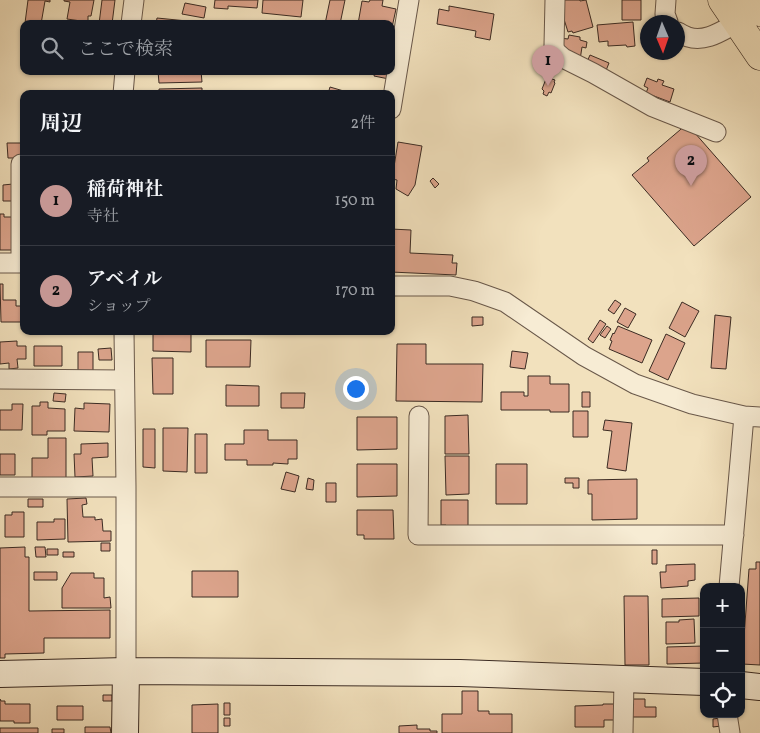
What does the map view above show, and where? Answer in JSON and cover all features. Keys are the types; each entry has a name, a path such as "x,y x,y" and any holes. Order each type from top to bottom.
{"highway":[{"path":"722,0 749,17"},
{"path":"752,0 749,17 760,56"}],"street":[{"path":"131,20 134,0"},
{"path":"394,90 409,0"},
{"path":"554,0 554,45 555,51 563,58 593,73 652,108 716,132"},
{"path":"665,15 666,0"},
{"path":"685,36 689,38 712,36 749,17"},
{"path":"123,90 125,75"},
{"path":"0,263 20,263"},
{"path":"395,286 450,286 474,291 505,302 584,356 635,384 692,404 752,417 734,535 729,583"},
{"path":"124,335 126,487 125,733"},
{"path":"0,379 124,380"},
{"path":"419,416 418,535 734,535"},
{"path":"0,487 126,487"},
{"path":"0,674 126,671 460,673 700,682"},
{"path":"623,733 624,679"},
{"path":"745,685 760,687"},
{"path":"728,718 730,733"}],"building":[{"path":"28,0 50,0 50,2 45,1 42,20 25,20"},
{"path":"94,0 91,16 88,16 88,20 67,19 70,2 64,1"},
{"path":"102,0 115,0 112,20 100,20"},
{"path":"215,0 258,0 257,8 228,6 228,9 214,8"},
{"path":"263,0 303,0 301,17 262,13"},
{"path":"330,0 345,0 341,20 326,20"},
{"path":"370,0 383,0 382,6 396,9 394,20 359,20 362,1 369,2"},
{"path":"558,0 586,0 593,27 573,33 572,31 568,32"},
{"path":"622,0 641,0 640,20 622,20"},
{"path":"185,3 206,7 204,18 182,14"},
{"path":"449,6 494,14 490,40 475,37 476,31 437,24 439,9 449,11"},
{"path":"157,18 177,20 157,20"},
{"path":"633,22 635,46 608,46 608,41 599,42 597,25"},
{"path":"569,35 580,37 580,40 587,42 586,48 582,47 580,60 557,50 560,38 568,39"},
{"path":"590,55 609,63 605,73 586,64"},
{"path":"158,75 201,75 202,82 159,83"},
{"path":"374,75 390,75 389,79"},
{"path":"549,78 555,80 555,83 551,93 549,92 547,96 543,94 544,91 542,89 546,79 548,80"},
{"path":"647,78 657,82 658,79 664,81 662,85 674,89 670,102 646,93 648,88 644,86"},
{"path":"330,87 340,90 329,90"},
{"path":"202,88 202,90 159,90"},
{"path":"687,124 751,197 694,246 632,175 649,161 647,158"},
{"path":"398,142 422,146 415,185 408,196 396,189 395,160"},
{"path":"7,143 20,143 20,158 8,158"},
{"path":"433,178 439,184 435,188 430,181"},
{"path":"13,184 14,201 3,201 3,185"},
{"path":"0,214 4,214 4,217 13,217 13,250 0,250"},
{"path":"395,229 411,230 410,253 453,255 452,263 457,263 456,275 395,272"},
{"path":"0,284 3,284 3,300 16,300 16,306 20,306 20,322 1,322"},
{"path":"615,300 621,304 614,314 608,310"},
{"path":"682,302 699,311 685,337 669,328"},
{"path":"625,308 636,314 628,328 617,322"},
{"path":"715,315 731,317 726,369 711,368"},
{"path":"472,317 483,317 483,325 472,326"},
{"path":"600,320 606,324 593,343 588,339"},
{"path":"607,326 611,329 605,338 600,335"},
{"path":"618,326 652,340 642,363 609,349 612,341 610,340"},
{"path":"666,334 685,343 668,380 649,371"},
{"path":"153,335 191,335 191,352 153,351"},
{"path":"206,340 251,340 250,367 206,367"},
{"path":"17,341 17,346 26,346 26,359 17,359 18,368 9,369 9,363 0,364 0,342"},
{"path":"397,344 426,344 426,364 483,364 482,402 396,401"},
{"path":"34,346 62,346 62,366 34,366"},
{"path":"111,348 112,360 99,360 98,349"},
{"path":"512,351 528,353 525,369 510,367"},
{"path":"78,352 93,352 93,371 78,371"},
{"path":"152,358 173,358 173,394 153,394"},
{"path":"528,376 550,376 550,384 569,384 569,412 501,410 501,392 524,392 524,396 528,396"},
{"path":"226,385 259,386 259,406 226,406"},
{"path":"582,392 590,392 590,407 582,407"},
{"path":"54,393 66,394 65,402 53,401"},
{"path":"281,393 305,393 304,408 281,408"},
{"path":"40,402 48,402 48,408 65,409 65,431 47,431 47,435 32,435 32,406 40,406"},
{"path":"84,403 110,404 109,432 74,431 75,408 84,409"},
{"path":"12,404 23,404 22,430 0,430 0,410 12,410"},
{"path":"573,411 588,411 588,437 573,437"},
{"path":"468,415 469,454 445,454 445,416"},
{"path":"357,417 397,417 397,449 357,450"},
{"path":"605,420 632,423 626,471 607,468 612,431 603,430"},
{"path":"163,428 188,428 187,472 163,471"},
{"path":"143,429 155,429 155,468 143,467"},
{"path":"244,430 268,430 268,440 297,440 297,459 288,459 288,464 273,463 273,465 247,465 247,460 225,460 225,444 244,444"},
{"path":"195,434 207,434 207,473 195,473"},
{"path":"48,438 66,438 66,479 32,479 32,458 48,458"},
{"path":"108,443 108,457 92,458 93,476 75,477 74,454 81,454 81,444"},
{"path":"0,454 15,454 15,475 0,475"},
{"path":"445,456 469,456 469,494 446,495"},
{"path":"357,464 397,464 397,496 357,497"},
{"path":"496,464 527,464 527,504 496,504"},
{"path":"286,472 299,476 295,492 281,489"},
{"path":"308,478 314,480 313,490 306,489"},
{"path":"565,478 579,478 579,488 573,488 573,483 565,483"},
{"path":"637,479 637,519 592,520 592,494 588,494 588,480"},
{"path":"326,483 336,483 336,502 326,502"},
{"path":"86,498 87,504 82,505 83,517 95,517 95,520 102,519 103,531 111,531 111,541 68,542 67,499"},
{"path":"28,499 43,499 43,507 28,507"},
{"path":"441,500 468,500 468,528 446,528 446,525 441,525"},
{"path":"357,510 393,510 394,539 364,539 364,535 357,535"},
{"path":"12,512 24,512 24,537 5,537 5,515 12,515"},
{"path":"54,519 65,519 65,539 37,540 37,522 54,522"},
{"path":"101,543 110,543 110,551 101,551"},
{"path":"25,547 25,557 29,557 29,611 110,610 110,638 44,638 44,653 5,654 5,658 0,658 0,548"},
{"path":"35,547 45,547 46,557 36,557"},
{"path":"47,549 58,549 58,555 47,555"},
{"path":"652,550 657,550 657,564 652,564"},
{"path":"63,552 74,552 74,557 63,557"},
{"path":"756,562 760,562 760,665 745,664 745,623 749,569 756,569"},
{"path":"695,564 695,580 688,581 688,586 661,588 660,572 666,572 666,565"},
{"path":"192,571 238,571 238,597 192,597"},
{"path":"34,572 57,572 57,580 34,580"},
{"path":"71,573 94,573 94,578 104,578 104,598 110,597 111,608 62,608 62,588"},
{"path":"624,596 648,596 649,665 625,665"},
{"path":"699,598 699,616 662,617 662,599"},
{"path":"694,619 695,643 666,644 666,622"},
{"path":"700,646 700,663 667,664 667,647"},
{"path":"462,691 478,691 478,711 489,711 489,714 512,714 512,733 442,733 442,714 462,714"},
{"path":"103,695 112,695 112,701 103,701"},
{"path":"0,699 5,701 5,704 30,704 30,723 0,721"},
{"path":"629,699 645,699 645,707 656,707 656,717 630,717"},
{"path":"224,703 230,703 230,715 224,715"},
{"path":"218,704 218,733 192,733 192,705"},
{"path":"616,704 616,720 604,720 604,727 575,727 575,706"},
{"path":"57,706 83,706 83,720 57,720"},
{"path":"224,718 230,718 230,726 224,726"},
{"path":"720,718 721,726 713,727 713,719"},
{"path":"417,725 417,729 430,729 430,731 437,731 437,733 399,733 399,726"},
{"path":"85,727 110,727 111,733 85,733"},
{"path":"0,728 38,728 38,733 0,733"},
{"path":"52,729 64,729 64,733 52,733"}],"place":[{"name":"稲荷神社","path":"548,86"},
{"name":"アベイル","path":"691,186"}]}
